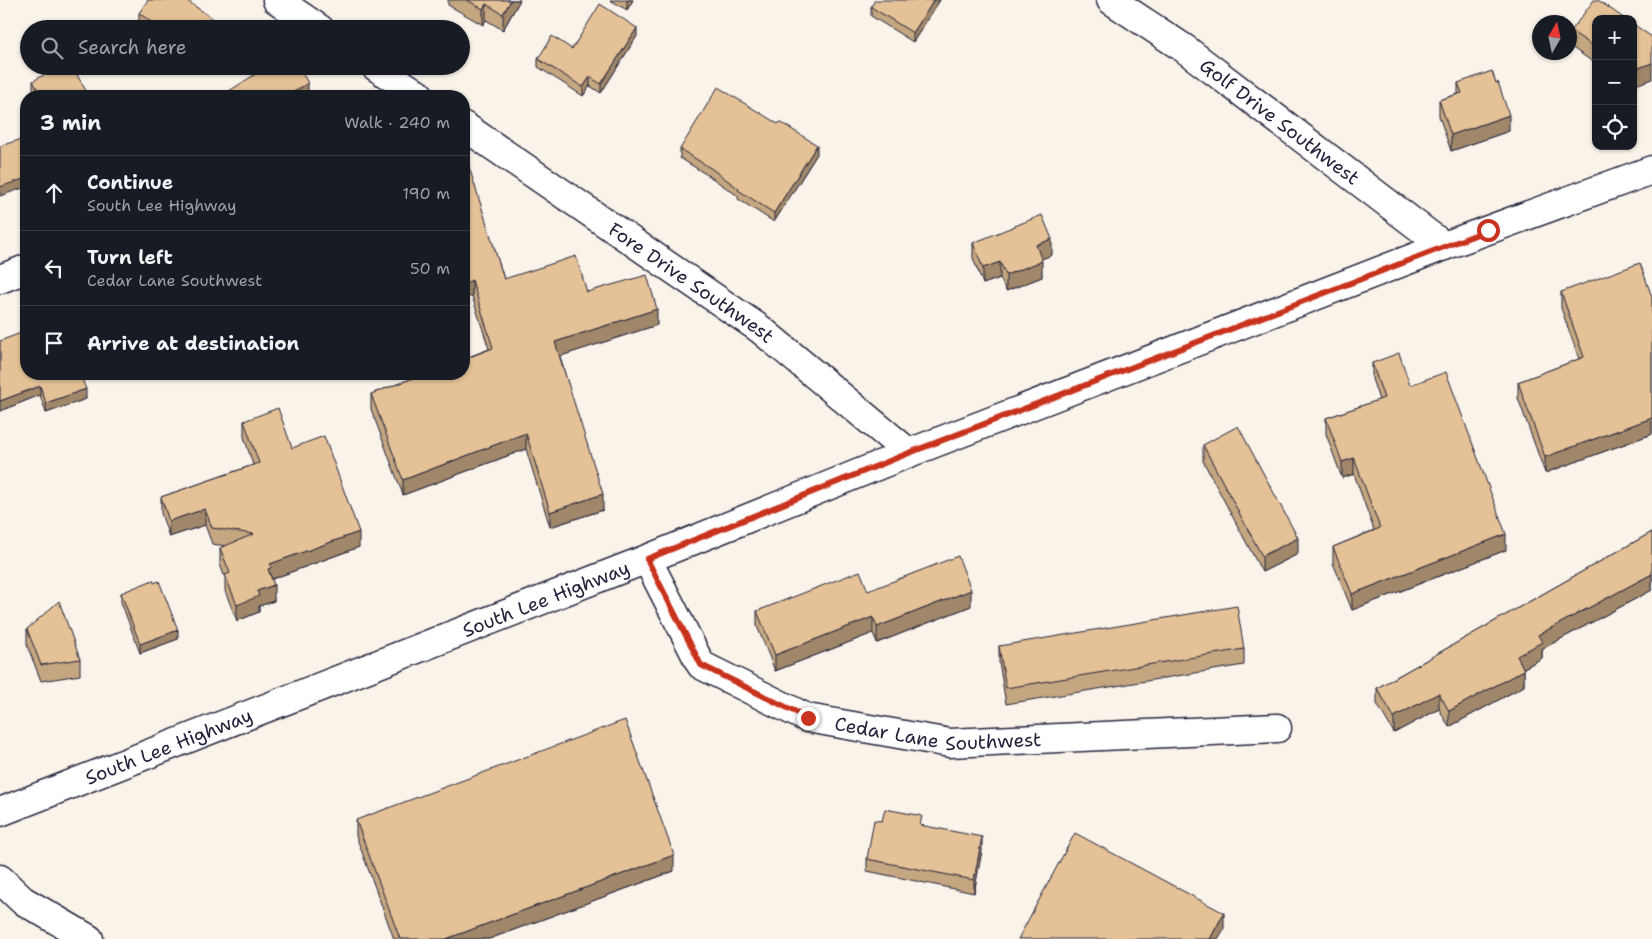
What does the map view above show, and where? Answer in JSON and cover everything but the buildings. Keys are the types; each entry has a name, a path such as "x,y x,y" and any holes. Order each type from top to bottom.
{"street":[{"path":"277,0 307,20"},
{"name":"Golf Drive Southwest","path":"1111,0 1185,49 1444,246"},
{"path":"388,75 411,90"},
{"name":"Fore Drive Southwest","path":"470,130 760,329 909,453"},
{"name":"South Lee Highway","path":"0,812 647,559 909,453 1444,246 1652,170"},
{"path":"0,279 20,271"},
{"name":"Cedar Lane Southwest","path":"647,559 701,665 808,718 950,743 1277,728"},
{"path":"0,879 22,900 89,939"}],"route":[{"path":"808,718 701,665 647,559 909,453 1488,230"}]}
